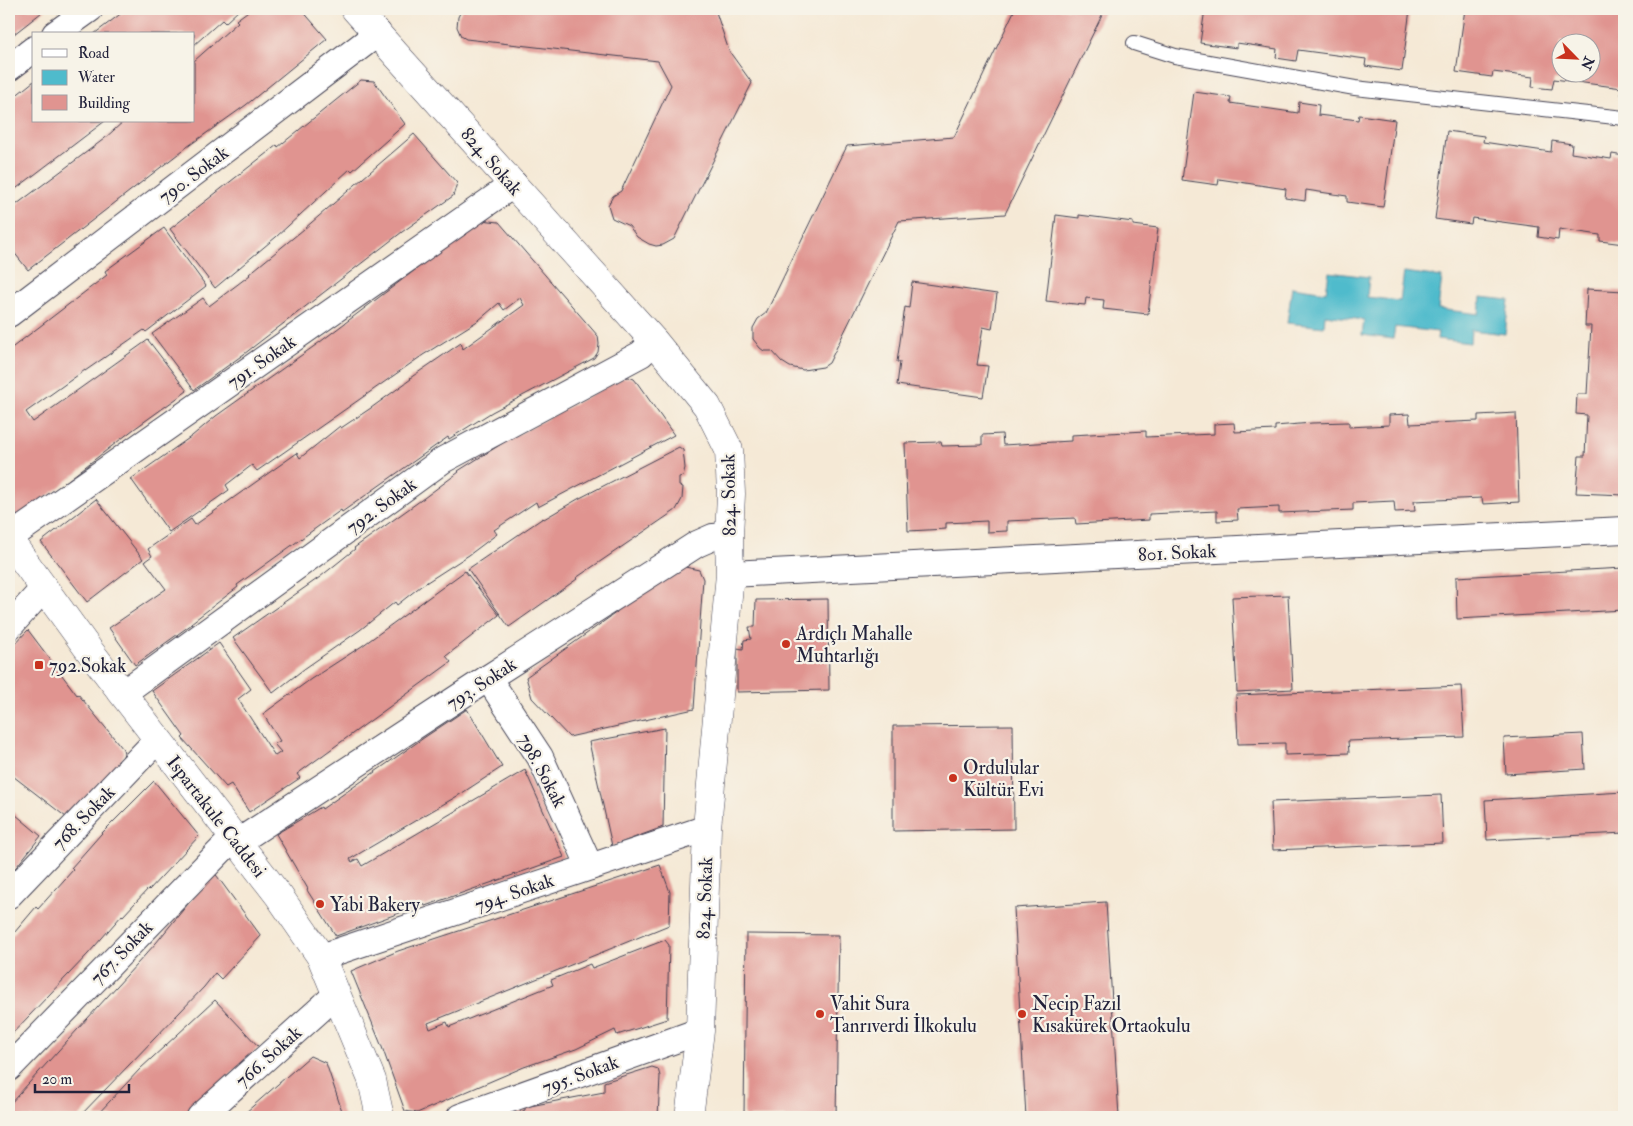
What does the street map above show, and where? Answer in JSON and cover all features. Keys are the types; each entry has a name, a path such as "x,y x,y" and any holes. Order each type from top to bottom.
{"street":[{"path":"58,32 90,9"},
{"name":"824. Sokak","path":"355,9 654,341 707,406 729,450 731,494 730,574 707,828 700,1031 689,1117"},
{"name":"790. Sokak","path":"9,314 378,33"},
{"path":"9,68 32,51"},
{"name":"791. Sokak","path":"9,539 514,184"},
{"name":"792. Sokak","path":"122,692 443,460 641,354 654,341"},
{"name":"801. Sokak","path":"730,574 1624,530"},
{"name":"793. Sokak","path":"236,840 697,544 713,537 729,536"},
{"name":"Ispartakule Caddesi","path":"9,539 122,692 279,896 321,957 372,1080 380,1117"},
{"path":"9,627 44,588"},
{"name":"798. Sokak","path":"488,678 540,757 590,867"},
{"name":"768. Sokak","path":"9,895 158,739"},
{"name":"794. Sokak","path":"321,957 707,828"},
{"name":"767. Sokak","path":"9,1068 236,840"},
{"name":"766. Sokak","path":"200,1117 336,995"},
{"name":"795. Sokak","path":"460,1117 700,1031"}],"lane":[{"path":"1134,42 1175,56 1355,88 1624,118"}],"water":[{"path":"1329,272 1369,277 1367,297 1400,301 1404,272 1442,277 1438,309 1479,314 1481,297 1509,300 1505,334 1471,330 1470,343 1437,339 1438,332 1395,327 1393,339 1362,335 1364,320 1325,315 1324,327 1287,323 1292,287 1326,292"}],"building":[{"path":"9,9 46,9 9,38"},
{"path":"127,9 240,9 225,23 222,20 195,44 195,32 97,32"},
{"path":"251,9 301,9 327,39 246,105 187,147 28,270 9,246 9,210 104,139 123,122 195,122 195,60 238,22 236,20"},
{"path":"462,9 715,9 729,51 752,83 674,239 663,245 649,244 637,237 629,226 612,218 608,205 613,196 621,191 671,85 658,61 466,39 461,36 457,27 458,17"},
{"path":"1015,9 1105,9 1005,214 899,221 829,363 823,367 803,370 790,367 782,362 772,351 764,351 753,339 753,328 758,319 766,313 847,146 954,137"},
{"path":"1205,9 1410,9 1402,71 1365,66 1366,59 1298,50 1296,61 1276,58 1277,49 1237,43 1237,48 1200,43"},
{"path":"1465,9 1606,9 1624,11 1624,95 1621,95 1622,88 1577,82 1600,82 1600,32 1550,32 1550,82 1553,82 1552,89 1532,87 1533,77 1493,72 1492,77 1456,72"},
{"path":"361,80 374,81 405,124 352,171 350,169 276,237 215,288 170,229 277,145 278,147"},
{"path":"32,83 32,122 104,122 9,194 9,101"},
{"path":"1194,92 1231,97 1230,103 1298,113 1299,102 1319,105 1318,115 1358,120 1359,115 1395,120 1383,207 1347,202 1347,196 1306,190 1305,201 1285,198 1286,189 1219,179 1218,185 1182,180"},
{"path":"1447,131 1484,136 1483,142 1551,152 1552,141 1572,144 1571,153 1611,159 1612,154 1624,156 1624,244 1600,241 1600,235 1559,229 1558,240 1538,237 1539,227 1472,218 1471,224 1435,219"},
{"path":"414,134 457,183 453,196 402,232 244,354 194,390 152,334 203,298 209,306 250,275"},
{"path":"1056,215 1079,218 1079,215 1133,222 1133,225 1158,228 1148,314 1103,309 1104,300 1086,298 1085,305 1046,301"},
{"path":"481,220 499,222 598,336 598,352 594,358 492,412 449,439 448,437 342,512 341,510 237,585 238,587 192,624 135,665 109,628 166,589 145,561 152,556 148,549 191,519 195,525 297,453 300,458 340,426 341,428 371,408 461,343 463,349 524,305 520,298 504,310 499,303 479,320 423,355 257,471 252,465 226,485 229,490 169,532 131,479 320,342"},
{"path":"164,228 206,286 146,332 144,330 26,412 33,422 148,340 187,391 134,429 19,518 9,504 9,350 107,275 105,271"},
{"path":"912,282 997,294 992,329 983,327 977,365 988,366 983,397 897,385 900,362 897,362 905,307 909,308"},
{"path":"1587,289 1624,291 1624,495 1576,493 1579,456 1585,456 1587,415 1576,414 1577,394 1587,394 1591,326 1585,326"},
{"path":"629,377 638,384 674,435 538,507 536,502 494,530 497,534 469,555 421,586 397,605 395,602 360,630 273,693 233,638 320,577 354,548 458,471 506,441 622,378"},
{"path":"1516,413 1519,502 1483,504 1482,498 1414,501 1415,511 1395,512 1394,501 1353,503 1353,510 1279,513 1279,507 1237,509 1238,520 1217,521 1217,511 1149,514 1149,520 1076,524 1075,518 1007,521 1007,531 987,532 987,521 946,523 946,529 908,531 905,443 941,442 942,446 982,445 982,435 1002,434 1003,445 1071,441 1071,435 1146,431 1146,437 1214,434 1214,424 1234,423 1235,432 1275,430 1275,426 1312,423 1349,422 1349,427 1389,425 1389,415 1409,414 1410,424 1478,421 1478,415"},
{"path":"679,447 683,450 685,468 683,476 679,477 679,486 683,487 682,499 676,510 576,578 509,627 468,569 543,518"},
{"path":"96,499 143,559 87,602 41,542"},
{"path":"685,567 699,570 703,579 694,709 569,737 532,698 526,677 617,612 616,610"},
{"path":"1624,568 1624,610 1457,619 1456,577"},
{"path":"465,571 499,615 446,656 451,662 297,774 300,778 249,812 231,784 226,787 182,738 184,736 152,691 219,643 251,689 238,699 275,756 281,752 274,744 280,741 263,714 311,679 362,646"},
{"path":"1288,595 1293,689 1237,692 1232,597"},
{"name":"Ardıçlı Mahalle Muhtarlığı","path":"828,599 829,690 737,692 737,648 743,649 744,640 751,639 749,627 755,627 756,600"},
{"path":"28,630 77,695 123,749 124,753 121,762 66,817 9,773 9,650"},
{"path":"1461,686 1464,737 1348,741 1349,753 1285,755 1285,743 1238,744 1236,695"},
{"path":"467,709 502,767 459,795 350,859 352,862 358,859 362,866 525,770 564,857 336,936 307,890 276,834 321,807 322,809"},
{"name":"Ordulular Kültür Evi","path":"1013,725 1014,829 893,831 893,726"},
{"path":"665,728 663,827 612,846 589,742"},
{"path":"1583,734 1585,769 1506,774 1504,738"},
{"path":"154,781 199,836 149,890 122,915 88,954 9,1037 9,939 36,907 38,909 73,870 71,868 101,834"},
{"path":"1624,792 1624,833 1487,840 1485,800"},
{"path":"1441,795 1443,843 1273,850 1271,802"},
{"path":"9,809 41,836 9,876"},
{"path":"660,865 670,892 669,925 428,1023 430,1029 447,1022 449,1027 553,985 551,980 590,964 592,968 665,940 669,945 667,1019 617,1035 615,1030 576,1049 524,1067 417,1113 405,1111 382,1047 351,971 398,951"},
{"path":"214,872 261,936 221,979 215,973 204,987 79,1117 9,1117 9,1105 156,943"},
{"path":"1106,902 1119,1117 1026,1117 1014,908"},
{"path":"746,934 839,935 836,1117 744,1117"},
{"path":"215,1000 259,1047 222,1083 182,1117 95,1117 140,1069"},
{"path":"310,1056 326,1063 344,1117 248,1117 245,1113"},
{"path":"652,1067 658,1069 660,1076 658,1117 509,1117 525,1110 525,1107 604,1092 604,1082"}],"place":[{"name":"Ardıçlı Mahalle Muhtarlığı","path":"786,644"},
{"name":"792.Sokak","path":"39,665"},
{"name":"Ordulular Kültür Evi","path":"953,778"},
{"name":"Yabi Bakery","path":"320,904"},
{"name":"Vahit Sura Tanrıverdi İlkokulu","path":"820,1014"},
{"name":"Necip Fazıl Kısakürek Ortaokulu","path":"1022,1014"}]}
